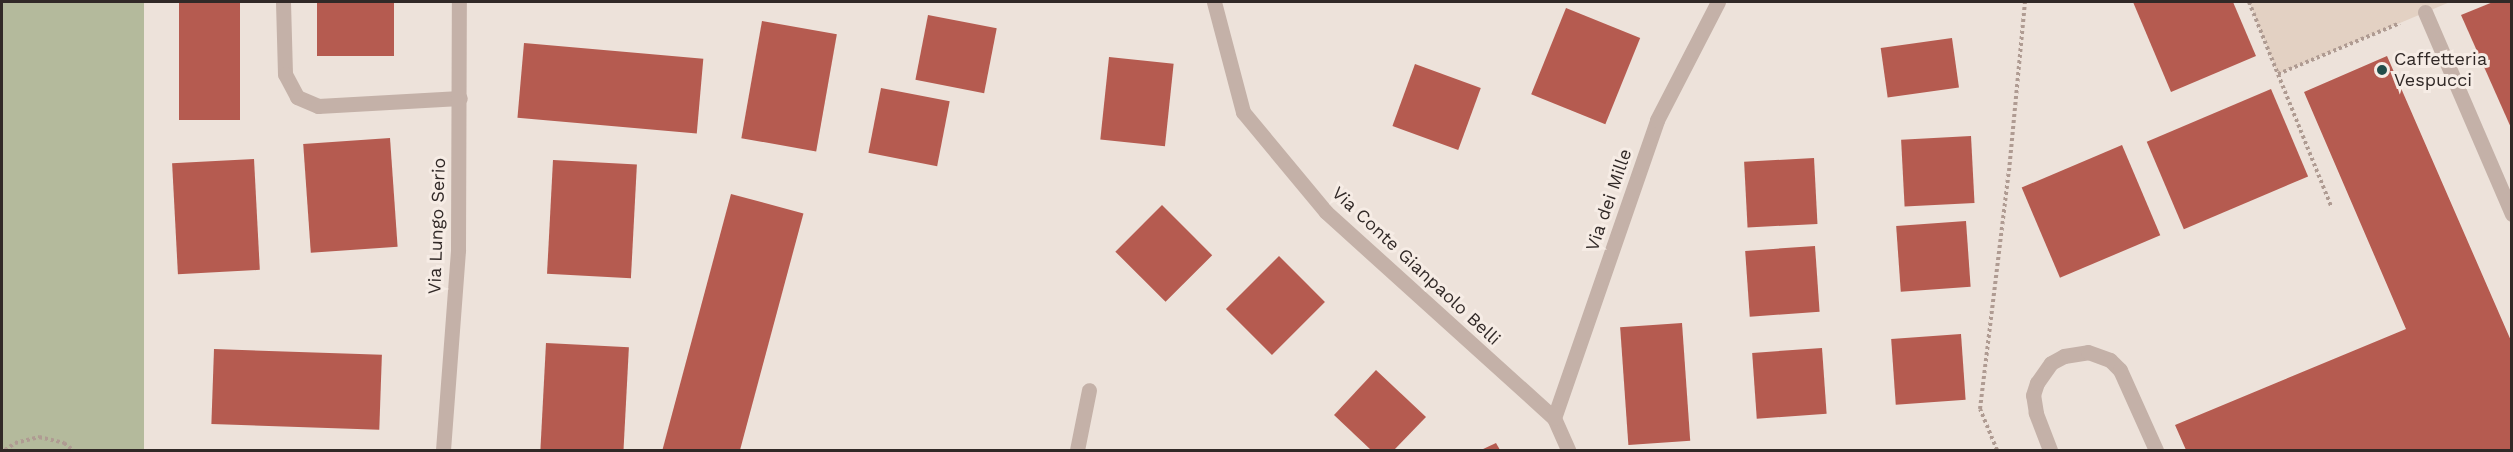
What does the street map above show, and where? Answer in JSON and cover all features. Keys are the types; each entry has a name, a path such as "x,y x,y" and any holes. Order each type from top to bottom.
{"street":[{"path":"283,2 285,75 297,97 318,105 460,98"},
{"name":"Via Lungo Serio","path":"443,450 458,250 459,2"},
{"name":"Via Conte Gianpaolo Belli","path":"1214,2 1243,112 1326,212 1554,418 1568,450"},
{"name":"Via dei Mille","path":"1554,418 1657,120 1718,2"},
{"path":"2425,12 2511,214"},
{"path":"2050,450 2036,413 2033,395 2037,383 2051,363 2064,356 2088,352 2110,360 2120,370 2156,450"},
{"path":"1077,450 1089,390"}],"path":[{"path":"1996,450 1980,409 2009,171 2025,2"},
{"path":"2249,2 2331,206"},
{"path":"2278,74 2425,12"},
{"path":"5,450 15,443 39,437 64,443 73,450"},
{"path":"64,443 64,450"}],"green space":[{"path":"2,2 144,2 144,450 2,450"}],"shaded area":[{"path":"2249,2 2450,2 2278,74"}],"building":[{"path":"179,2 240,2 240,120 179,120"},
{"path":"317,2 394,2 394,56 317,56"},
{"path":"2133,2 2233,2 2256,56 2171,92"},
{"path":"2493,2 2512,2 2512,130 2461,15"},
{"path":"1566,8 1640,38 1605,124 1531,94"},
{"path":"928,15 997,28 984,93 915,80"},
{"path":"762,21 837,34 816,151 741,138"},
{"path":"1952,38 1959,88 1888,98 1881,48"},
{"path":"524,43 703,59 697,133 517,118"},
{"path":"2387,56 2512,343 2512,450 2186,450 2175,425 2406,329 2304,92"},
{"path":"1109,57 1174,64 1165,146 1100,140"},
{"path":"1415,64 1481,88 1458,150 1392,126"},
{"path":"881,88 950,101 937,166 868,153"},
{"path":"2271,89 2308,176 2184,229 2147,142"},
{"path":"1971,136 1975,203 1905,207 1901,140"},
{"path":"390,138 398,247 311,253 303,144"},
{"path":"2122,145 2160,235 2060,278 2022,188"},
{"path":"1814,158 1817,224 1748,228 1744,162"},
{"path":"254,159 260,270 178,274 172,163"},
{"path":"553,160 637,164 631,278 547,274"},
{"path":"731,194 803,213 740,450 662,450"},
{"path":"1162,205 1212,255 1166,302 1115,252"},
{"path":"1966,221 1971,287 1901,292 1896,226"},
{"path":"1815,246 1820,312 1750,317 1745,251"},
{"path":"1279,256 1325,302 1272,355 1226,309"},
{"path":"1682,323 1690,441 1628,445 1620,327"},
{"path":"1961,334 1966,400 1896,405 1891,339"},
{"path":"546,343 629,347 624,450 540,450"},
{"path":"1822,348 1827,414 1757,419 1752,353"},
{"path":"214,349 382,355 379,430 211,424"},
{"path":"1376,370 1426,417 1394,450 1371,450 1334,415"},
{"path":"1496,443 1500,450 1481,450"}],"place":[{"name":"Caffetteria Vespucci","path":"2382,70"}]}
